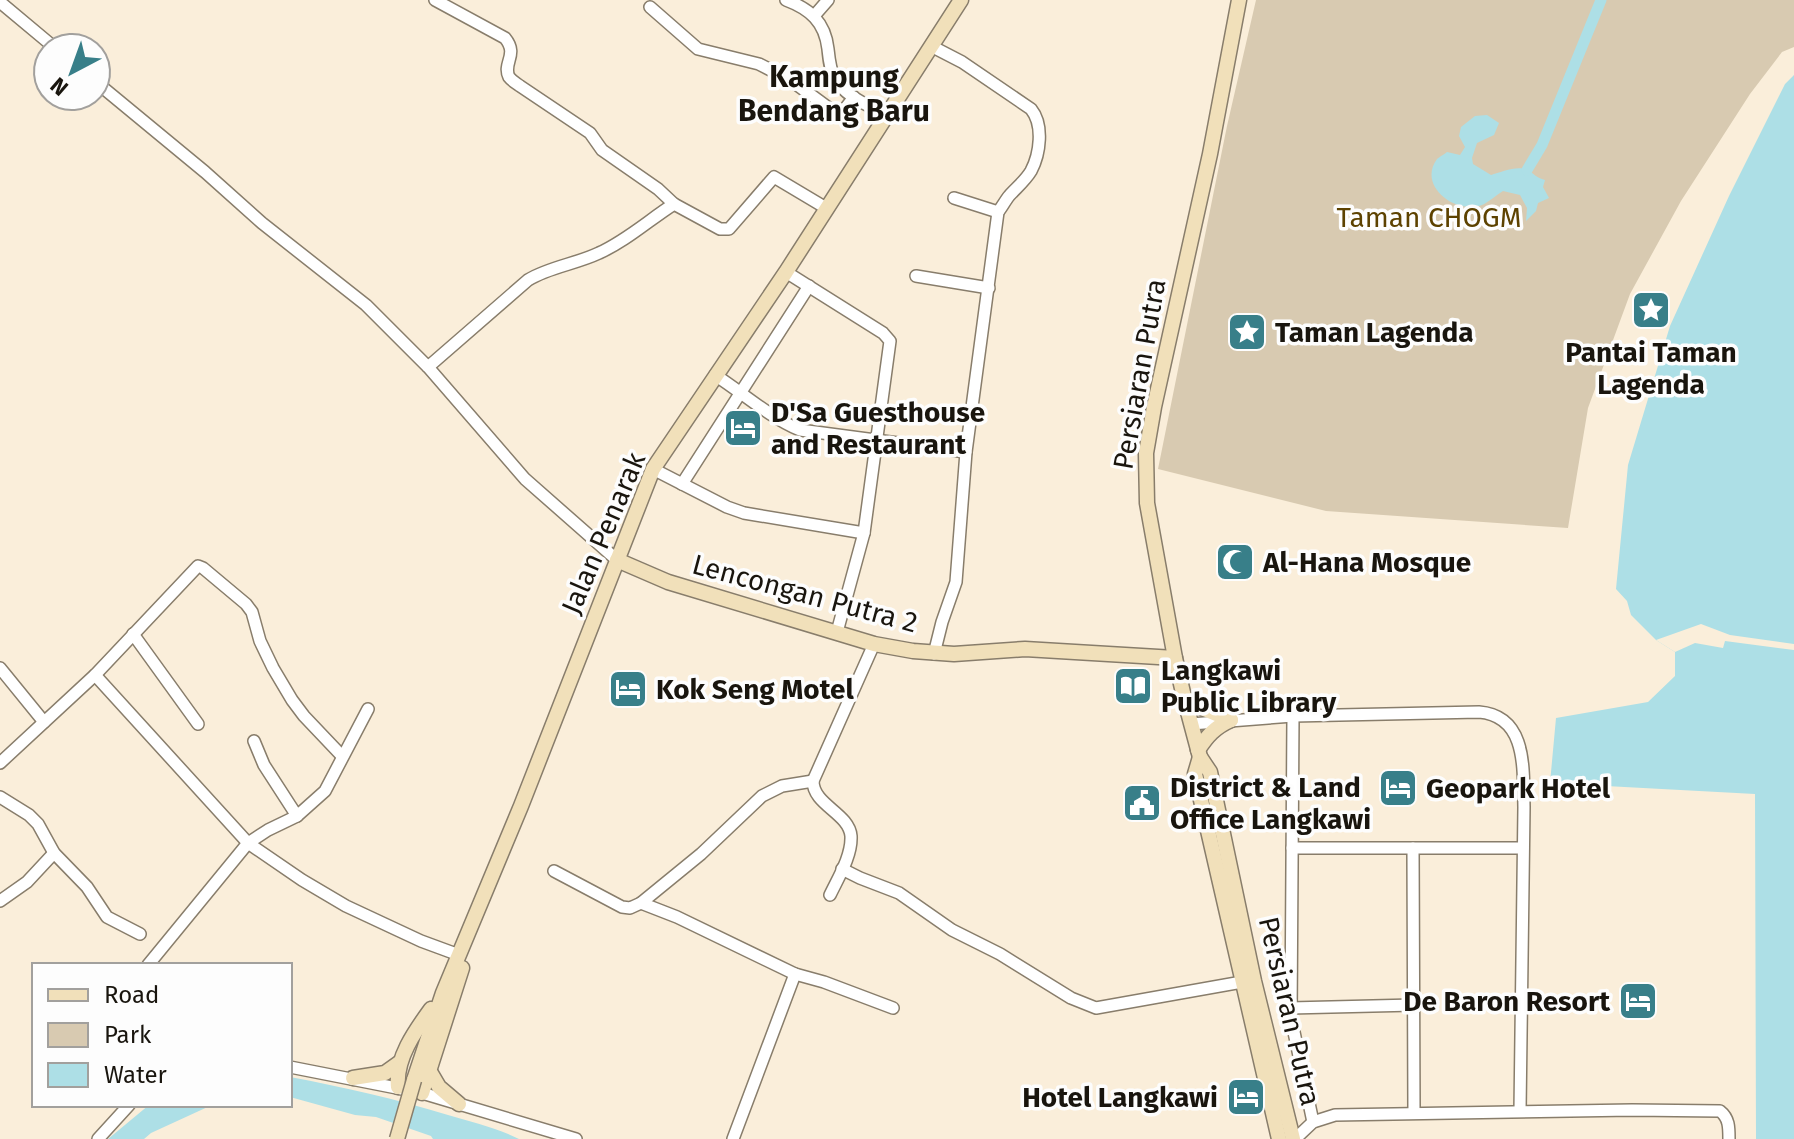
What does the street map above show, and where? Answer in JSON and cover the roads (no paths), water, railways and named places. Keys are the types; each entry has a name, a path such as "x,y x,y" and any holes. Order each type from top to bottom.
{"main road":[{"name":"Persiaran Putra","path":"1239,0 1210,154 1154,407 1146,453 1147,503 1184,697 1199,753 1210,772 1254,981 1294,1139"},
{"name":"Jalan Penarak","path":"397,1139 418,1087 443,993 521,806 653,469 786,272 957,2"},
{"name":"Lencongan Putra 2","path":"617,560 668,582 874,644 934,654 1025,649 1175,658"},
{"path":"1184,697 1231,720"},
{"path":"1199,753 1208,735 1231,720"},
{"name":"Persiaran Putra","path":"1199,753 1195,774 1279,1139"},
{"path":"418,1087 429,1070 462,969 465,940"},
{"path":"398,1087 399,1063 443,993"},
{"path":"353,1078 385,1073 399,1063"},
{"path":"429,1070 439,1087 459,1104"}],"street":[{"path":"435,0 505,38 512,50 509,77 590,133 602,150 658,189 674,204 720,229 729,229 774,177 826,208"},
{"path":"786,0 800,5 819,21 833,76 841,87 886,115"},
{"path":"814,16 828,0"},
{"path":"0,2 36,32"},
{"path":"650,7 698,49 759,64 792,81 834,112 844,110 854,97"},
{"path":"931,46 962,62 1031,109 1037,117 1039,129 1037,153 1030,172 998,212 966,452 956,582 934,654"},
{"path":"112,95 262,223 366,305 428,367 525,479 617,560"},
{"path":"954,198 998,212"},
{"path":"428,367 528,280 602,252 674,204"},
{"path":"786,272 883,333 890,341 864,533 837,632"},
{"path":"916,276 989,288"},
{"path":"682,484 809,286"},
{"path":"715,375 782,423 800,430 966,452"},
{"path":"653,469 744,513 864,533"},
{"path":"0,763 95,675 198,566 246,604 252,612 260,641 292,700 342,756"},
{"path":"133,634 198,724"},
{"path":"830,895 842,869 851,834 847,825 812,786 874,644"},
{"path":"0,668 44,722"},
{"path":"95,675 248,843 346,906 459,955"},
{"path":"150,963 248,843 297,816 325,791 368,709"},
{"path":"1191,724 1293,716 1489,713 1507,723 1518,740 1523,762 1520,1111"},
{"path":"1293,716 1290,1008 1313,1122"},
{"path":"254,741 264,765 297,816"},
{"path":"554,871 622,907 630,908 641,903 701,854 762,796 782,786 813,781"},
{"path":"0,797 29,815 44,833 54,853 87,887 107,917 140,934"},
{"path":"1292,848 1523,848"},
{"path":"1413,848 1414,1113"},
{"path":"0,901 27,882 54,853"},
{"path":"842,869 899,893 952,930 1000,954 1071,998 1096,1008 1242,982"},
{"path":"641,903 795,974 893,1008"},
{"path":"733,1139 795,974"},
{"path":"1290,1008 1414,1005"},
{"path":"292,1067 398,1087 418,1087 459,1104 576,1139"},
{"path":"98,1139 127,1107"},
{"path":"1294,1139 1313,1122 1335,1115 1520,1111 1720,1111 1729,1124 1729,1139"}],"water":[{"path":"1794,75 1794,1139 1756,1139 1755,794 1550,783 1556,718 1648,702 1675,676 1675,652 1656,640 1631,615 1627,601 1616,589 1628,465 1670,326 1729,196 1785,84"},
{"path":"1487,115 1499,123 1494,135 1477,143 1473,164 1491,175 1519,168 1545,180 1543,187 1549,198 1538,203 1536,211 1526,221 1527,208 1520,195 1503,191 1482,205 1461,206 1442,196 1432,179 1432,169 1437,159 1447,152 1460,155 1465,147 1459,136 1461,127 1475,116"},
{"path":"292,1077 409,1104 519,1139 433,1139 376,1117 355,1115 292,1098"},
{"path":"147,1107 208,1107 144,1139 108,1139"}],"waterway":[{"path":"1527,170 1542,145 1601,0"}],"place":[{"name":"Pantai Taman Lagenda","path":"1651,310"},
{"name":"Taman Lagenda","path":"1247,332"},
{"name":"D'Sa Guesthouse and Restaurant","path":"743,428"},
{"name":"Al-Hana Mosque","path":"1235,562"},
{"name":"Langkawi Public Library","path":"1133,686"},
{"name":"Kok Seng Motel","path":"628,689"},
{"name":"Geopark Hotel","path":"1398,788"},
{"name":"District & Land Office Langkawi","path":"1142,803"},
{"name":"De Baron Resort","path":"1638,1001"},
{"name":"Hotel Langkawi","path":"1246,1097"}],"district":[{"name":"Kampung Bendang Baru","path":"834,94"}],"park label":[{"name":"Taman CHOGM","path":"1429,217"}]}
